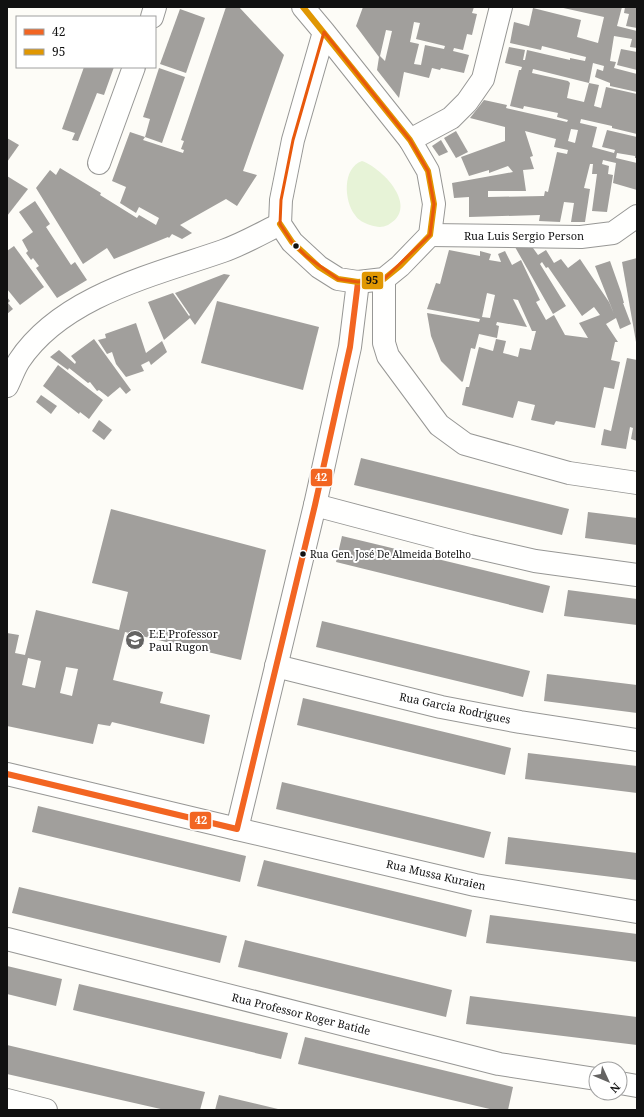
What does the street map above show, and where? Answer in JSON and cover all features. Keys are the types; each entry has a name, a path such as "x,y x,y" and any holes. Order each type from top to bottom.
{"street":[{"path":"303,7 324,32 410,140 428,171 434,204 430,235 400,266 384,279 358,282 338,279 319,267 292,242 280,224 281,200 292,140 324,32"},
{"path":"410,140 451,118 467,102 483,79 502,7"},
{"path":"99,163 134,68"},
{"name":"Rua Luis Sergio Person","path":"430,235 581,237 613,233 637,216"},
{"path":"7,386 19,361 47,330 84,304 170,267 225,251 280,224"},
{"path":"384,279 384,343 388,356 439,425 466,444 498,454 569,473 637,482"},
{"path":"237,829 316,505 350,347 358,282"},
{"path":"316,505 470,546 535,560 637,575"},
{"name":"Rua Garcia Rodrigues","path":"276,666 441,707 520,722 637,740"},
{"name":"Rua Mussa Kuraien","path":"7,774 475,885 637,912"},
{"name":"Rua Professor Roger Batide","path":"7,939 499,1064 588,1078"},
{"path":"7,1100 46,1110"}],"highlighted area":[{"path":"324,32 410,140 428,171 434,204 430,235 384,279 358,282 338,279 306,256 292,242 280,224 281,200 293,140"}],"green space":[{"path":"362,161 371,165 388,180 400,199 401,209 397,218 386,226 374,226 361,221 351,209 347,194 348,177 351,170"}],"building":[{"path":"226,7 239,7 284,55 243,171 257,175 237,206 226,199 180,225 192,233 182,239 172,234 169,238 168,237 114,259 107,248 83,264 36,188 50,170 56,175 60,168 101,193 100,195 137,218 139,215 156,225 159,218 139,207 136,213 120,203 126,187 112,181 130,132 145,137 143,140 183,153 184,150 181,149 184,141 181,140"},
{"path":"363,7 474,7 472,13 477,14 472,35 467,34 463,50 454,48 453,51 469,55 464,73 441,68 440,70 432,68 429,78 404,72 399,98 377,70 379,57 356,26","holes":["414,22 420,23 416,39 445,46 444,49 425,45 421,65 414,64 419,44 410,42","386,30 392,31 385,61 380,56"]},
{"path":"559,7 622,7 617,26 637,31 637,48 630,47 632,39 614,36 610,61 616,62 614,68 637,74 637,92 610,86 610,83 595,77 597,69 603,71 604,66 593,63 589,83 599,85 594,106 601,108 606,87 637,94 637,134 612,128 612,126 581,119 580,123 597,127 592,147 614,153 615,150 602,147 607,130 637,137 637,158 635,158 635,156 617,153 616,158 637,163 637,190 613,183 616,163 603,160 602,164 609,166 608,174 613,175 607,212 592,211 597,174 592,174 593,164 590,164 584,188 590,189 585,222 571,222 574,203 564,202 560,222 539,221 540,215 469,217 469,197 454,198 452,183 513,172 508,166 489,173 489,170 469,176 461,157 505,141 505,127 470,118 484,100 507,105 506,108 567,122 568,120 557,117 558,113 524,106 523,109 510,106 519,70 521,70 522,67 505,63 509,47 525,50 523,60 525,60 527,50 570,60 570,58 585,61 586,57 542,46 541,50 510,43 514,22 529,26 533,8 581,20 577,37 598,43 604,17","holes":["533,69 589,83 584,102 567,98 570,83 568,81 532,73","571,129 578,130 575,143 568,141","525,131 556,139 554,147 568,150 567,154 557,152 548,192 545,191 544,196 488,197 488,191 526,191 523,170 534,169 530,157 533,156"]},
{"path":"625,7 637,7 637,28 626,26 629,14 624,13"},
{"path":"180,9 205,18 186,73 160,64"},
{"path":"621,49 637,52 637,70 617,65"},
{"path":"84,68 114,68 104,95 97,93 78,141 72,140 75,133 62,129"},
{"path":"159,68 185,77 162,143 145,137 150,119 143,117"},
{"path":"456,131 468,152 456,158 444,138"},
{"path":"7,138 19,145 7,162"},
{"path":"441,140 448,152 439,156 432,146"},
{"path":"7,176 28,189 7,216"},
{"path":"35,201 50,224 46,227 71,265 75,262 87,280 57,298 36,268 39,266 33,258 31,260 26,253 28,251 22,240 33,232 19,212"},
{"path":"14,246 44,287 20,305 7,289 7,251"},
{"path":"515,247 533,248 538,255 546,250 554,263 561,259 568,268 580,259 609,302 614,314 595,266 610,261 631,324 620,329 616,318 606,324 618,342 615,342 611,360 620,362 614,389 604,387 595,428 556,421 554,425 531,420 535,405 518,401 513,418 462,405 466,387 469,387 479,347 493,351 496,339 506,341 503,353 518,357 520,348 531,350 536,331 532,331 518,300 513,299 527,327 497,322 496,325 499,326 497,338 479,334 475,349 471,348 462,382 441,361 431,336 427,313 479,322 480,319 427,309 436,283 440,284 449,250 480,256 480,251 491,254 489,260 501,262 498,254 505,251 512,265 521,260 540,300 536,302 546,320 554,315 565,335 588,338 579,323 600,315 594,307 582,316 548,267 546,268 542,262 540,264 566,306 553,314","holes":["487,293 495,295 490,318 482,317"]},
{"path":"637,258 637,341 636,342 622,262"},
{"path":"224,274 230,275 195,325 190,318 164,340 148,302 173,293 189,316 190,315 175,293"},
{"path":"7,297 10,301 8,303 13,309 7,314"},
{"path":"217,301 319,327 303,390 201,363"},
{"path":"136,323 146,353 162,341 167,352 151,365 149,361 141,365 144,371 126,377 116,364 112,352 107,354 98,340 106,338 105,334"},
{"path":"94,339 131,390 126,394 120,387 108,397 99,390 97,391 90,382 88,383 69,368 68,370 50,357 59,350 75,364 76,362 71,356"},
{"path":"627,358 637,360 637,441 631,439 633,428 630,427 626,449 601,445 604,429 611,431"},
{"path":"58,365 103,400 89,419 80,412 79,414 43,386"},
{"path":"41,395 57,406 51,414 36,402"},
{"path":"99,420 112,430 104,440 92,431"},
{"path":"361,458 569,509 562,535 354,485"},
{"path":"111,509 266,550 241,660 125,632 113,680 163,692 160,703 210,715 204,744 112,722 110,726 98,724 93,744 7,726 7,633 19,635 15,653 25,655 36,610 119,630 128,592 92,583","holes":["28,658 41,661 35,688 22,685","66,667 78,669 72,696 60,693"]},
{"path":"588,512 637,518 637,545 585,538"},
{"path":"342,536 550,586 543,613 336,562"},
{"path":"568,590 637,599 637,625 564,616"},
{"path":"322,621 530,671 523,697 316,647"},
{"path":"547,674 637,685 637,713 544,701"},
{"path":"303,698 511,748 505,775 297,725"},
{"path":"528,753 637,766 637,793 525,779"},
{"path":"282,782 491,832 484,858 276,809"},
{"path":"38,806 246,856 240,882 32,832"},
{"path":"508,837 637,853 637,880 505,864"},
{"path":"264,860 472,910 466,937 257,886"},
{"path":"19,887 227,936 220,963 12,913"},
{"path":"490,915 637,934 637,962 486,943"},
{"path":"245,940 452,990 446,1017 238,967"},
{"path":"7,966 62,979 56,1006 7,994"},
{"path":"79,984 288,1033 281,1059 73,1010"},
{"path":"470,996 637,1017 637,1045 466,1024"},
{"path":"305,1037 513,1087 508,1110 494,1110 298,1064"},
{"path":"7,1045 205,1092 200,1110 165,1110 7,1074"},
{"path":"219,1095 278,1109 278,1110 215,1110"}],"transit line":[{"name":"95","path":"280,224 292,242 319,267 338,279 358,282 384,279 400,266 430,235 434,204 428,171 410,140 303,7"},
{"name":"42","path":"7,774 237,829 315,505 350,347 358,282"}],"place":[{"name":"Rua Gen. José De Almeida Botelho","path":"303,554"},
{"name":"E.E Professor Paul Rugon","path":"135,640"}]}
